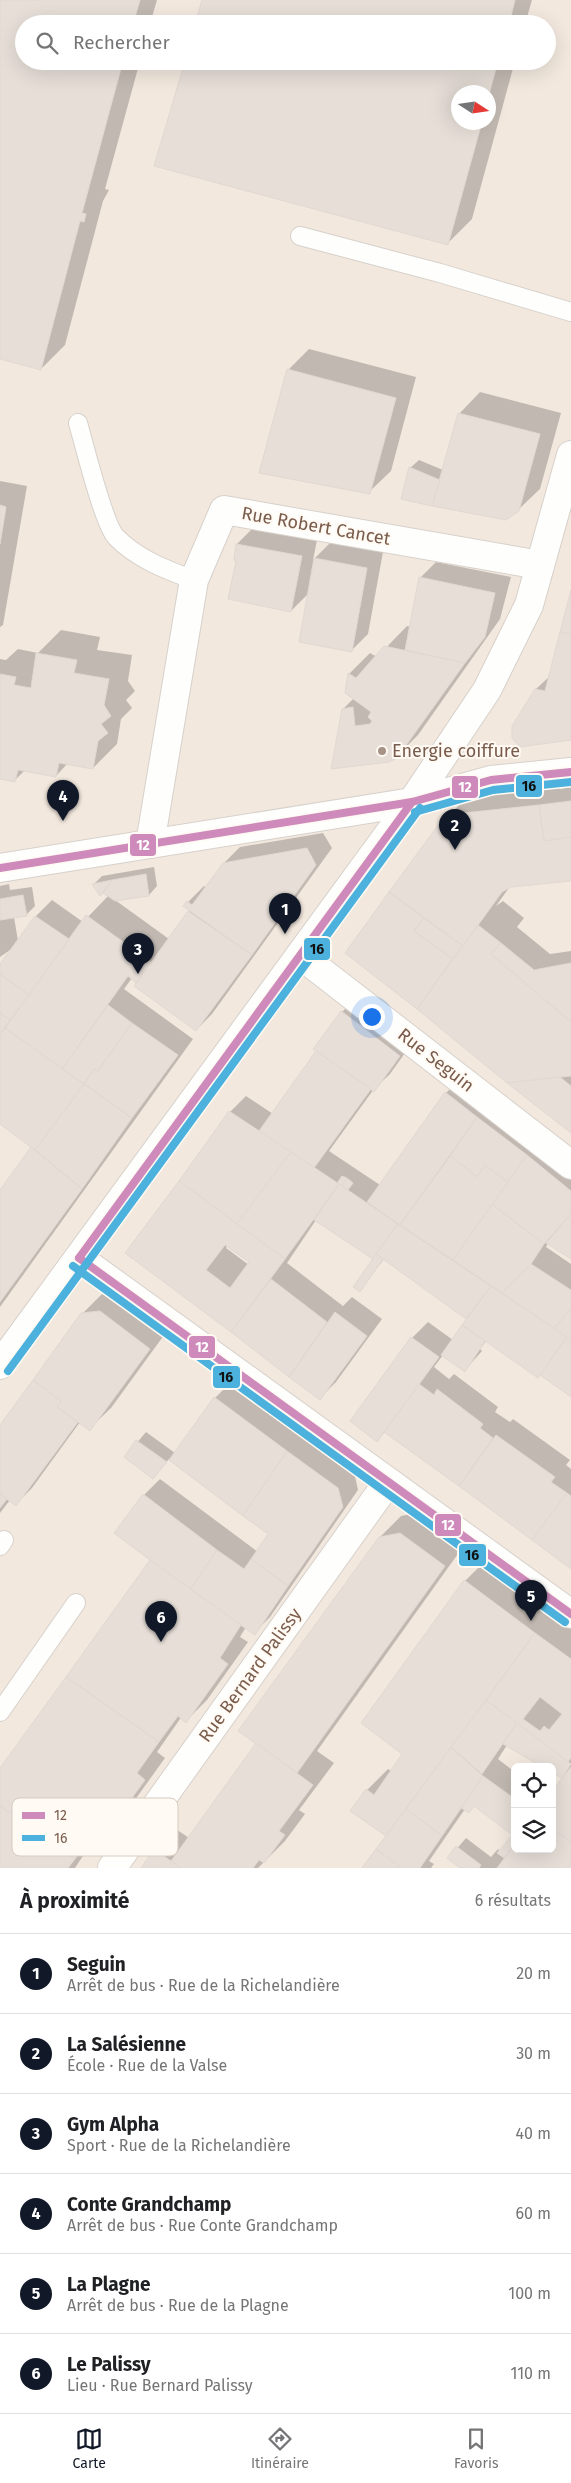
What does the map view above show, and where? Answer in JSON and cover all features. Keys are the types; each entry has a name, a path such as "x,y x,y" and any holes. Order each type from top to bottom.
{"street":[{"path":"0,1365 412,802 487,690 529,605 571,455"},
{"name":"Rue Robert Cancet","path":"150,844 194,580 224,510 540,565"},
{"path":"0,868 412,802 491,780 571,772"},
{"name":"Rue Seguin","path":"300,955 571,1165"},
{"path":"79,1258 571,1614"},
{"name":"Rue Bernard Palissy","path":"162,1798 388,1482"},
{"name":"Rue Bernard Palissy","path":"112,1868 121,1856"}],"lane":[{"path":"300,236 440,273 571,312"},
{"path":"78,423 103,506 115,536 152,563 194,580"},
{"path":"0,1712 76,1603"}],"shaded area":[{"path":"0,0 571,0 571,1868 0,1868"}],"building":[{"path":"0,0 140,0 136,15 15,15 15,70 121,70 82,213 86,214 84,222 80,221 41,370 0,359"},
{"path":"202,0 515,0 511,15 198,15"},
{"path":"182,70 496,70 492,85 451,85 451,130 480,130 448,245 154,166"},
{"path":"287,369 396,398 370,494 259,473"},
{"path":"458,413 540,434 519,511 506,520 432,506"},
{"path":"409,467 440,480 432,506 401,499"},
{"path":"0,505 6,507 0,544"},
{"path":"236,544 302,556 291,612 228,599 236,561 234,560"},
{"path":"314,558 367,568 352,652 299,642"},
{"path":"419,577 495,593 485,637 465,663 405,650"},
{"path":"571,590 571,634 560,632"},
{"path":"560,632 571,634 571,740 520,747 512,738 512,726 535,689 545,691"},
{"path":"384,646 465,663 397,758 389,762 331,769 342,709 353,707 355,726 370,724 372,721 368,717 371,712 345,693 348,673 356,678"},
{"path":"36,653 77,660 74,673 109,679 104,705 111,716 101,724 108,733 98,741 93,769 59,763 56,777 18,770 15,782 0,779 0,674 16,677 14,685 31,688"},
{"path":"571,801 571,837 544,841 539,805"},
{"path":"539,805 544,841 571,837 571,881 511,887 502,892 463,946 389,892 439,824 454,814"},
{"path":"307,848 316,865 252,955 183,906 187,901 192,905 223,863"},
{"path":"146,874 149,896 115,901 103,893 112,880"},
{"path":"112,880 100,896 92,884"},
{"path":"389,892 424,918 414,931 453,959 417,1009 345,953"},
{"path":"23,895 27,916 0,920 0,899"},
{"path":"188,911 252,955 196,1031 134,986"},
{"path":"86,915 151,962 136,983 128,976 62,1069 5,1028"},
{"path":"35,916 69,939 29,995 0,974 0,964"},
{"path":"424,918 463,946 453,959 414,931"},
{"path":"478,925 501,943 491,954 571,1022 571,1076 507,1083 417,1009"},
{"path":"501,943 534,970 571,963 571,1022 491,954"},
{"path":"0,974 29,995 10,1020 0,1013"},
{"path":"108,1005 132,1023 98,1071 94,1069 84,1084 62,1069"},
{"path":"341,1011 400,1056 374,1092 313,1049"},
{"path":"0,1013 10,1020 0,1034"},
{"path":"132,1023 178,1055 132,1118 84,1084 94,1069 98,1071"},
{"path":"5,1028 84,1084 35,1150 0,1124 0,1034"},
{"path":"316,1051 371,1089 314,1168 259,1131"},
{"path":"560,1077 571,1086 571,1133 507,1083"},
{"path":"84,1084 132,1118 82,1189 35,1150"},
{"path":"445,1092 477,1117 400,1225 367,1202"},
{"path":"229,1111 291,1152 237,1224 179,1181"},
{"path":"477,1117 527,1155 508,1182 485,1165 477,1177 450,1156"},
{"path":"31,1147 82,1189 0,1302 0,1190"},
{"path":"291,1152 339,1184 285,1259 237,1224"},
{"path":"527,1155 571,1191 571,1214 544,1244 492,1204"},
{"path":"450,1156 477,1177 485,1165 508,1182 453,1260 400,1225"},
{"path":"342,1176 347,1178 342,1186 337,1183"},
{"path":"347,1178 353,1183 348,1190 342,1186"},
{"path":"179,1181 285,1259 231,1332 125,1253","holes":["225,1245 249,1262 230,1288 206,1270"]},
{"path":"339,1184 398,1224 373,1259 314,1220"},
{"path":"492,1204 544,1244 531,1264 502,1293 453,1260"},
{"path":"571,1214 571,1259 546,1243"},
{"path":"398,1224 491,1286 466,1319 376,1254"},
{"path":"376,1254 383,1259 360,1292 353,1287"},
{"path":"531,1264 571,1290 571,1308 554,1329 502,1293"},
{"path":"271,1279 327,1322 289,1377 231,1332"},
{"path":"491,1286 567,1337 538,1378 462,1325"},
{"path":"571,1308 571,1340 554,1329"},
{"path":"100,1311 150,1349 90,1431 57,1407 61,1401 33,1380 81,1313"},
{"path":"335,1312 367,1336 320,1400 289,1377"},
{"path":"462,1325 485,1341 465,1372 441,1355"},
{"path":"411,1337 439,1357 377,1442 350,1421"},
{"path":"567,1337 571,1340 571,1397 540,1375"},
{"path":"33,1380 61,1401 57,1407 78,1422 16,1506 0,1494 0,1425"},
{"path":"419,1384 434,1395 437,1389 483,1424 480,1428 493,1438 459,1486 384,1432"},
{"path":"214,1397 287,1451 243,1516 169,1460"},
{"path":"496,1435 555,1477 551,1482 567,1493 532,1540 459,1486"},
{"path":"136,1440 167,1462 153,1479 124,1457"},
{"path":"287,1451 338,1488 343,1507 288,1586 251,1559 268,1534 243,1516"},
{"path":"567,1493 571,1496 571,1569 532,1540"},
{"path":"0,1494 7,1499 0,1508"},
{"path":"143,1494 217,1550 190,1590 114,1533"},
{"path":"400,1533 445,1566 297,1773 238,1731 379,1537"},
{"path":"217,1550 244,1569 251,1559 288,1586 255,1635 190,1590"},
{"path":"150,1560 241,1625 220,1658 228,1664 186,1723 178,1716 159,1742 66,1677"},
{"path":"464,1580 535,1633 386,1836 350,1811 366,1789 374,1795 402,1754 361,1723"},
{"path":"535,1633 571,1659 571,1758 568,1762 486,1700","holes":["540,1697 562,1714 549,1730 544,1726 540,1731 523,1719"]},
{"path":"66,1677 159,1742 137,1773 145,1780 132,1798 12,1798 12,1814 0,1806 0,1768"},
{"path":"486,1700 517,1723 482,1774 451,1747"},
{"path":"517,1723 571,1764 562,1778 556,1775 556,1763 535,1763 503,1744"},
{"path":"256,1743 313,1785 279,1831 285,1835 264,1863 259,1860 253,1868 181,1868 171,1861 175,1856 178,1856 178,1851"},
{"path":"451,1747 483,1776 442,1836 406,1809"},
{"path":"571,1767 571,1842 556,1831 556,1786"},
{"path":"483,1776 511,1796 511,1834 474,1806 469,1813 461,1808"},
{"path":"0,1806 12,1814 12,1856 71,1856 75,1859 68,1868 0,1868"},
{"path":"406,1809 442,1836 420,1868 401,1868 376,1849"},
{"path":"556,1831 571,1842 571,1868 497,1868 511,1849 511,1853 556,1853"},
{"path":"511,1836 511,1849 504,1858 497,1853"},
{"path":"456,1846 481,1865 479,1868 460,1868 447,1858"},
{"path":"376,1849 401,1868 362,1868"},
{"path":"149,1856 164,1856 181,1868 141,1868"}],"transit line":[{"name":"12","path":"0,868 412,802 491,780 571,772"},
{"name":"16","path":"415,812 493,790 571,782"},
{"name":"12","path":"79,1258 412,802"},
{"name":"16","path":"8,1371 420,808"},
{"name":"12","path":"79,1258 571,1614"},
{"name":"16","path":"73,1266 565,1622"}],"place":[{"name":"Energie coiffure","path":"382,751"},
{"name":"Conte Grandchamp","path":"63,821"},
{"name":"La Salésienne","path":"455,850"},
{"name":"Seguin","path":"285,934"},
{"name":"Gym Alpha","path":"138,974"},
{"name":"La Plagne","path":"531,1621"},
{"name":"Le Palissy","path":"161,1642"}]}
